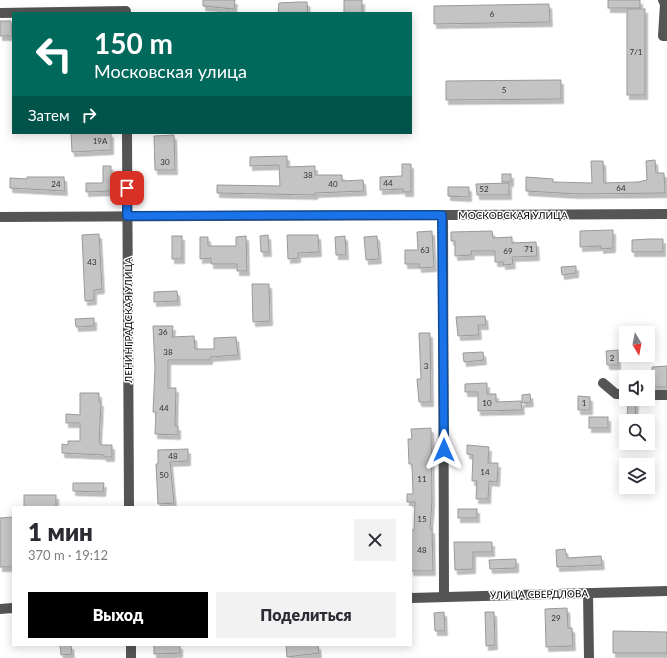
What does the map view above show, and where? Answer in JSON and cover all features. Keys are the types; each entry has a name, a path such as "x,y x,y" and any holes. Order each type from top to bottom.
{"street":[{"path":"126,0 126,12"},
{"path":"663,0 665,4 663,36 667,36"},
{"path":"0,13 12,13"},
{"name":"ЛЕНИНГРАДСКАЯ УЛИЦА","path":"127,134 129,506"},
{"name":"МОСКОВСКАЯ УЛИЦА","path":"0,217 667,214"},
{"path":"442,215 444,597"},
{"path":"603,383 616,394 619,394"},
{"path":"655,395 667,395"},
{"name":"УЛИЦА СВЕРДЛОВА","path":"412,598 667,591"},
{"path":"588,593 589,658"},
{"path":"0,609 12,608"},
{"path":"131,646 131,658"}],"building":[{"path":"203,0 235,0 234,9 203,6"},
{"path":"344,0 362,0 362,12 344,12"},
{"path":"608,0 640,0 640,8 608,8"},
{"path":"307,2 308,12 278,12 279,3"},
{"path":"549,4 550,22 434,24 434,6"},
{"path":"627,9 645,9 645,95 627,95"},
{"path":"0,21 11,21 12,36 0,36"},
{"path":"561,80 561,99 446,100 446,81"},
{"path":"71,134 111,134 111,150 72,152"},
{"path":"174,135 175,170 155,170 154,136"},
{"path":"287,156 287,167 315,166 315,175 342,175 342,181 363,180 364,191 315,193 315,195 217,193 217,185 280,186 279,165 250,166 250,157"},
{"path":"655,160 656,173 664,173 665,193 577,194 526,191 526,177 553,179 553,182 592,183 591,161 603,161 604,183 638,182 647,180 646,161"},
{"path":"402,164 411,164 411,192 403,192 403,189 380,190 380,177 402,176"},
{"path":"103,166 111,166 111,191 86,192 86,183 103,183"},
{"path":"502,174 511,174 511,182 502,182"},
{"path":"27,177 64,177 65,191 10,188 10,178 27,179"},
{"path":"509,183 509,195 477,195 476,184"},
{"path":"448,187 469,187 469,197 448,196"},
{"path":"613,230 613,248 601,249 601,246 580,247 580,231"},
{"path":"432,231 434,267 419,268 419,264 405,264 405,250 418,250 417,232"},
{"path":"492,231 493,238 512,237 512,243 536,242 537,256 512,257 513,264 503,265 503,262 495,262 495,251 471,251 472,255 455,256 455,241 451,241 451,232"},
{"path":"99,234 102,289 94,290 94,300 85,301 82,235"},
{"path":"268,235 269,252 261,252 260,236"},
{"path":"287,235 318,235 319,252 298,253 298,258 288,259"},
{"path":"172,236 182,236 182,259 172,259"},
{"path":"246,236 247,271 237,271 237,264 211,264 211,258 200,259 200,237 208,237 208,246 236,246 236,237"},
{"path":"345,236 346,255 336,255 335,237"},
{"path":"377,236 379,259 366,260 364,237"},
{"path":"663,239 663,252 632,252 632,240"},
{"path":"576,266 576,273 562,275 561,267"},
{"path":"252,284 269,284 270,321 253,322"},
{"path":"177,291 178,301 154,302 154,292"},
{"path":"485,316 486,325 478,325 479,335 458,336 456,317"},
{"path":"94,318 94,326 76,327 75,319"},
{"path":"153,326 173,326 172,337 194,336 195,349 214,349 214,338 236,337 238,355 210,357 210,360 168,360 168,388 176,388 175,426 178,426 178,435 155,434 156,412 153,412 155,368"},
{"path":"419,333 430,333 431,402 419,402 417,379 421,379"},
{"path":"618,350 618,365 607,365 606,351"},
{"path":"483,352 484,360 464,362 463,353"},
{"path":"667,366 667,387 655,387 655,370 652,370 652,367"},
{"path":"487,383 487,394 496,394 496,402 521,401 522,410 478,411 478,392 465,392 465,384"},
{"path":"80,393 99,393 99,402 101,402 99,442 101,445 112,445 112,457 104,457 104,455 62,453 62,444 68,445 68,441 80,441 80,423 66,423 66,414 80,415"},
{"path":"530,394 531,402 522,403 522,395"},
{"path":"578,396 590,397 590,410 578,410"},
{"path":"628,406 636,406 635,414 627,414"},
{"path":"589,417 608,417 608,428 589,428"},
{"path":"431,428 432,501 430,529 432,529 433,571 412,571 412,530 414,530 415,502 407,502 407,494 413,494 412,464 409,464 408,439 412,439 411,429"},
{"path":"467,445 489,447 488,463 498,463 497,482 489,481 488,499 476,499 477,481 472,481 473,455 467,454"},
{"path":"188,449 188,461 170,462 174,503 158,504 156,464 158,464 158,450"},
{"path":"73,483 104,483 103,492 73,491"},
{"path":"24,495 56,495 56,506 24,506"},
{"path":"458,509 477,509 477,518 458,518"},
{"path":"12,517 12,567 0,567 0,518"},
{"path":"454,542 492,542 492,552 473,552 473,569 455,570"},
{"path":"565,549 567,558 601,556 602,565 557,567 556,550"},
{"path":"516,559 516,568 490,569 489,560"},
{"path":"567,608 568,628 572,628 573,646 546,647 545,609"},
{"path":"444,612 445,631 435,631 434,613"},
{"path":"485,612 494,612 495,645 486,646"},
{"path":"613,631 667,632 667,653 613,653"},
{"path":"60,646 71,646 72,654 61,655"},
{"path":"154,646 180,646 180,653 154,654"},
{"path":"286,646 318,646 319,653 287,657"}],"route":[{"path":"127,188 127,216 442,215 444,450"}]}
